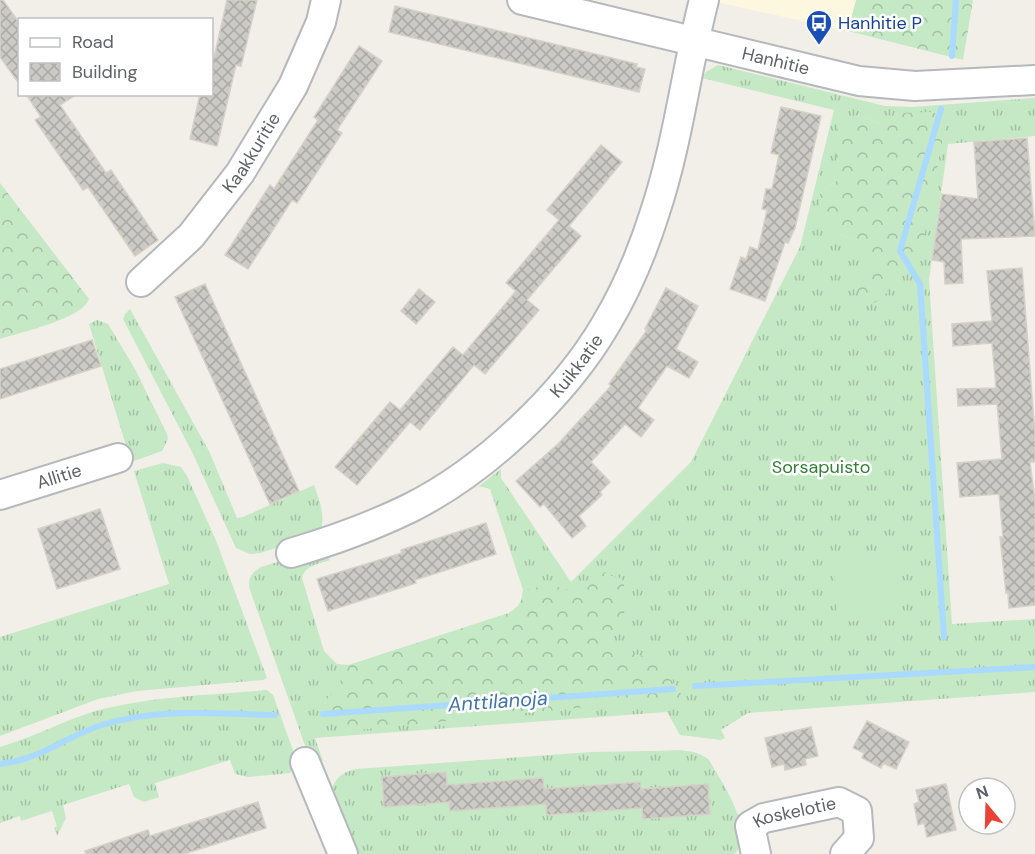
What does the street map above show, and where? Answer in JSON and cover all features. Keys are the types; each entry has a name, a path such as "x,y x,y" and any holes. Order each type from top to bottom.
{"street":[{"name":"Kaakkuritie","path":"141,282 191,236 240,173 293,86 321,22 326,0"},
{"name":"Hanhitie","path":"522,0 858,81 915,86 1035,80"},
{"name":"Kuikkatie","path":"291,553 369,526 411,507 465,475 530,420 576,368 612,315 649,231 672,148 704,0"},
{"name":"Allitie","path":"0,495 118,458"},
{"path":"305,762 343,854"},
{"name":"Koskelotie","path":"756,854 750,826 764,818 839,802 857,811 859,838 846,854"}],"shaded area":[{"path":"707,0 856,0 848,31"}],"green space":[{"path":"856,0 973,0 963,60 848,31"},
{"name":"Sorsapuisto","path":"718,65 885,106 912,107 1035,98 1035,136 948,144 929,280 952,624 1035,619 1035,692 748,713 721,730 725,738 721,740 680,735 667,712 315,738 323,761 317,762 308,754 250,590 250,579 255,571 261,567 320,549 326,553 330,560 309,568 302,578 324,651 337,664 349,665 509,613 518,606 523,590 490,489 479,486 501,469 501,478 571,582 691,462 800,247 834,110 702,78 706,72","holes":["858,115 883,125 873,257 859,242 839,234 820,193 839,179","873,258 869,305 858,285"]},
{"path":"933,112 946,121 924,238 882,299 869,305 858,295 858,285 872,257 859,242 839,234 819,208 820,193 839,179 833,136 840,123 858,115 883,125 897,113"},
{"path":"0,183 89,299 75,313 63,319 0,339"},
{"path":"130,309 210,453 237,518 314,485 322,515 320,534 260,553 250,554 236,548 194,456 123,319"},
{"path":"97,320 108,324 135,369 167,434 168,439 162,451 131,462 89,324"},
{"path":"163,463 181,467 187,476 215,538 267,678 137,691 98,699 0,736 0,637 169,584 134,471"},
{"path":"898,555 901,619 837,622 834,558"},
{"path":"605,572 622,579 629,601 611,644 661,664 685,700 673,705 646,701 357,730 331,724 322,704 335,691 349,665 509,613 519,604 523,590 551,585 581,593"},
{"path":"267,690 273,695 298,764 290,773 248,777 235,774 230,760 155,783 159,797 144,802 134,797 129,784 63,805 66,818 57,836 54,828 57,826 52,811 21,821 20,816 0,823 0,747 103,709 164,699"},
{"path":"689,751 709,760 729,794 740,821 742,834 740,845 734,854 354,854 331,796 339,777 357,769 592,752"}],"building":[{"path":"0,0 3,0 18,21 18,82 0,57"},
{"path":"227,0 257,0 241,66 236,65 217,146 190,139 200,96 213,96 214,58"},
{"path":"395,6 637,64 636,67 645,69 639,92 389,32"},
{"path":"359,46 382,61 337,130 342,133 297,203 292,200 248,269 225,255 270,185 274,189 318,120 314,117"},
{"path":"27,96 74,96 60,105 106,173 111,170 158,240 135,256 88,187 83,190 35,120 41,117"},
{"path":"781,107 821,116 795,228 788,243 785,242 765,301 730,289 741,257 746,259 750,247 758,250 767,210 762,209 766,189 772,189 779,155 771,153"},
{"path":"1027,138 1035,236 961,239 963,283 945,284 944,262 932,260 942,194 978,199 974,142"},
{"path":"601,145 622,162 569,226 581,236 527,300 539,310 485,374 474,365 420,430 410,422 357,485 335,467 390,402 400,410 453,347 463,355 516,291 506,283 559,220 547,210"},
{"path":"1022,268 1035,435 1035,462 1030,462 1035,500 1035,605 1009,608 1000,537 1003,537 999,494 960,497 957,463 1002,459 997,404 958,406 957,389 996,388 992,343 953,346 952,324 992,321 987,271"},
{"path":"205,284 299,491 270,504 175,297"},
{"path":"666,288 698,306 676,349 698,362 689,378 667,366 638,408 654,420 641,437 625,424 591,462 610,482 600,492 602,495 579,516 586,526 572,538 544,504 540,507 516,481 558,444 611,386 609,384 647,330 645,329"},
{"path":"419,289 435,302 416,324 401,311"},
{"path":"92,340 101,366 0,399 0,369"},
{"path":"100,509 120,569 57,589 38,529"},
{"path":"486,523 496,554 328,611 317,579 402,553 401,550"},
{"path":"867,721 909,742 896,769 883,763 881,768 862,758 864,753 853,748"},
{"path":"811,727 818,756 805,759 806,765 785,770 784,764 772,767 765,738"},
{"path":"446,772 447,785 543,778 544,789 640,782 641,789 708,784 710,814 643,819 642,808 547,815 546,804 450,811 449,802 384,807 382,777"},
{"path":"946,784 956,830 927,837 924,823 918,825 914,804 919,802 916,790"},
{"path":"258,802 266,828 184,854 86,854 85,851 148,830 150,836"}],"waterway":[{"path":"952,56 956,0"},
{"path":"941,109 900,251 920,284 944,637"},
{"name":"Anttilanoja","path":"695,686 1035,667"},
{"name":"Anttilanoja","path":"323,714 673,689"},
{"name":"Anttilanoja","path":"0,764 28,758 89,730 123,719 188,713 275,715"}],"place":[{"name":"Hanhitie P","path":"819,46"}]}
